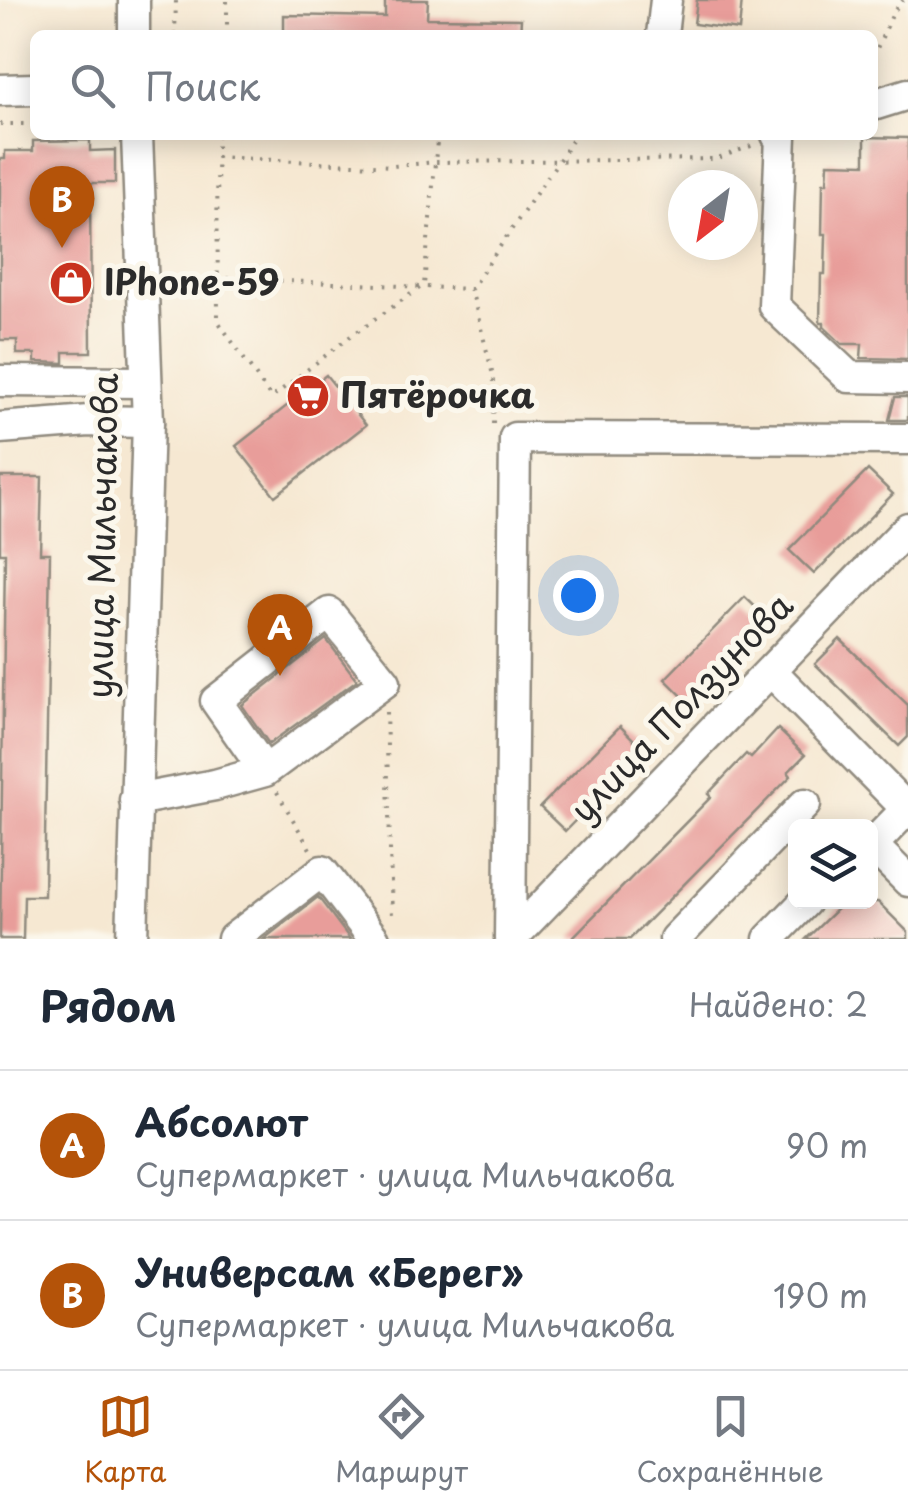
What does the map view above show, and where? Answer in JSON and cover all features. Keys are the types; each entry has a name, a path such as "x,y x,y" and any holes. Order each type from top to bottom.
{"street":[{"path":"134,0 134,30"},
{"path":"663,30 666,0"},
{"path":"0,90 30,89"},
{"path":"878,105 908,94"},
{"path":"878,107 908,108"},
{"name":"улица Мильчакова","path":"132,939 148,422 138,140"},
{"path":"780,140 774,306 849,377 908,378"},
{"path":"0,382 145,382"},
{"path":"0,428 89,421 148,422"},
{"path":"510,939 514,438 908,438"},
{"name":"улица Ползунова","path":"510,939 908,528"},
{"path":"135,800 215,786 265,771 385,682 329,613 216,701 265,771"},
{"path":"770,671 908,809 878,840"},
{"path":"675,939 804,804"},
{"path":"878,852 908,882"},
{"path":"233,939 322,871 383,931"},
{"path":"769,939 798,909"}],"path":[{"path":"176,0 176,30"},
{"path":"227,30 228,0"},
{"path":"878,46 902,0"},
{"path":"0,124 30,124"},
{"path":"217,140 218,321 271,398 424,285 438,141"},
{"path":"216,157 393,166 715,158 766,140"},
{"path":"217,278 471,288"},
{"path":"383,931 388,872 385,682"},
{"path":"265,771 322,871"}],"building":[{"path":"385,0 428,0 427,18 521,19 520,30 284,30 284,15 385,17"},
{"path":"697,0 742,0 739,30 694,24"},
{"path":"908,138 908,359 861,358 862,344 842,344 820,323 826,234 822,234 823,183 827,183 828,163 865,164 865,140"},
{"path":"90,140 90,151 115,150 115,183 90,183 91,352 64,352 64,363 35,362 35,354 17,354 17,340 0,340 0,159 5,159 5,151 33,151 33,141"},
{"path":"326,375 366,425 275,496 236,446"},
{"path":"895,397 908,397 908,420 889,420"},
{"path":"868,470 893,494 814,574 789,550"},
{"path":"0,477 42,477 40,553 50,553 44,896 24,896 23,939 0,939 5,553 0,553"},
{"path":"745,597 770,621 689,703 665,679"},
{"path":"326,639 357,680 269,744 242,705"},
{"path":"840,639 908,705 908,737 899,746 815,664"},
{"path":"620,726 644,750 565,831 540,807"},
{"path":"778,729 805,755 788,772 791,776 630,939 571,939 711,797 708,794 746,754 751,758"},
{"path":"318,897 350,939 264,939"},
{"path":"878,902 908,932 908,939 806,939 837,909 878,909"}],"place":[{"name":"Универсам «Берег»","path":"62,248"},
{"name":"IPhone-59","path":"71,283"},
{"name":"Пятёрочка","path":"308,396"},
{"name":"Абсолют","path":"280,676"}]}
